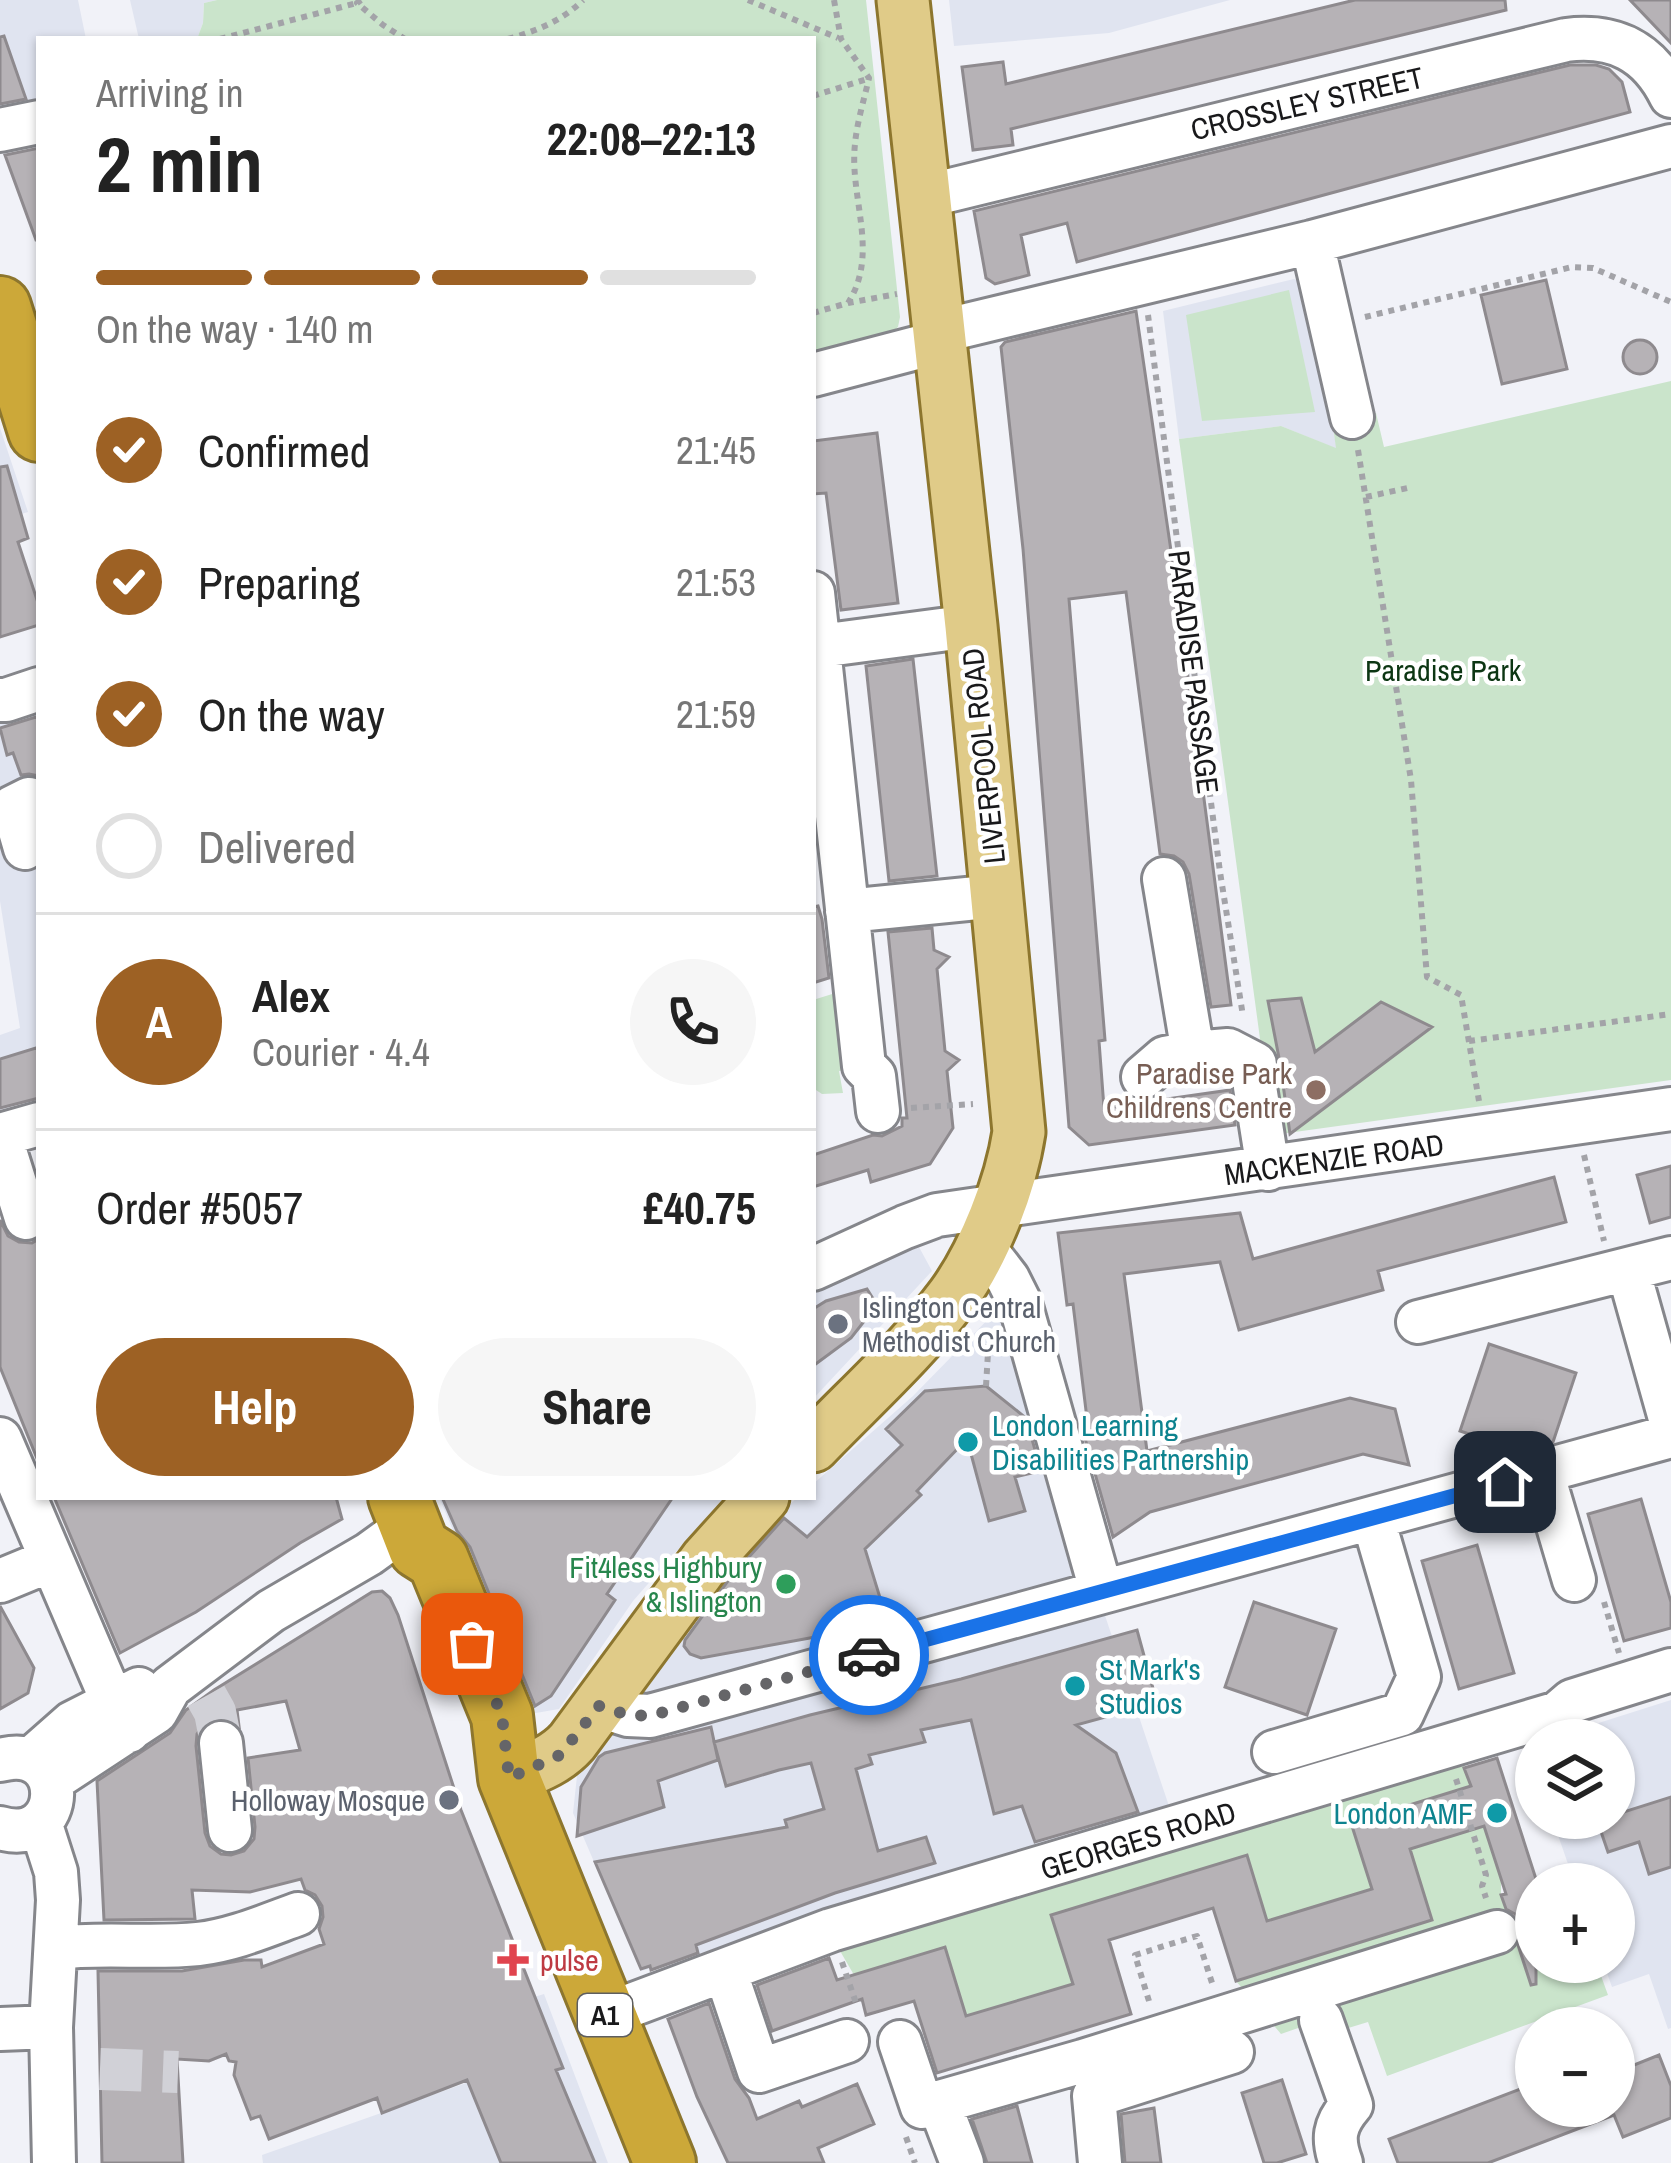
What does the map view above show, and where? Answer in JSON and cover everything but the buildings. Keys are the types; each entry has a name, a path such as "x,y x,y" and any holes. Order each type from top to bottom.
{"highway":[{"path":"0,307 36,421"},
{"name":"A1","path":"409,1523 413,1583 473,1733 509,1778 665,2163"}],"main road":[{"name":"LIVERPOOL ROAD","path":"816,1443 932,1322 959,1287 1011,1171 1019,1132 971,626 922,197 889,75 903,0"},
{"path":"509,1778 560,1755 707,1559 760,1500"}],"street":[{"name":"CROSSLEY STREET","path":"922,197 1565,40 1591,37 1614,41 1635,52 1671,96"},
{"path":"0,130 36,123"},
{"path":"816,374 936,321 1143,282 1312,242 1671,146"},
{"path":"1312,242 1348,321 1352,417"},
{"path":"816,615 864,1066 874,1076 878,1111"},
{"path":"820,646 971,626"},
{"path":"0,700 36,690"},
{"path":"25,848 13,806 29,800"},
{"path":"1164,879 1193,1053"},
{"path":"848,911 997,896"},
{"path":"1144,1077 1166,1058 1193,1053 1228,1050 1256,1064 1255,1088 1268,1169"},
{"name":"MACKENZIE ROAD","path":"816,1268 937,1215 989,1226 1268,1169 1671,1109"},
{"path":"26,1218 0,1135 36,1125"},
{"path":"989,1226 1020,1303 1101,1591"},
{"path":"1418,1322 1671,1258"},
{"path":"1620,1272 1671,1422"},
{"path":"599,1706 650,1716 1671,1436"},
{"path":"0,1439 122,1716"},
{"path":"1542,1472 1574,1580"},
{"path":"1274,1752 1402,1714 1420,1677 1362,1522"},
{"path":"54,2163 51,2027 56,1872 24,1790 72,1723 122,1716 139,1689 188,1686 271,1611 369,1554 409,1523"},
{"path":"0,1581 51,1560"},
{"name":"GEORGES ROAD","path":"604,2014 831,1930 1558,1714 1572,1701 1671,1670"},
{"path":"221,1742 230,1830"},
{"path":"56,1948 199,1943 298,1914"},
{"path":"900,2042 922,2107 1089,2079 1228,2035 1497,1932"},
{"path":"725,1970 759,2071 847,2042"},
{"path":"1321,2020 1351,2105 1338,2120 1334,2142 1341,2163"},
{"path":"0,2029 51,2027"},
{"path":"1089,2079 1160,2037 1228,2035"},
{"path":"1089,2079 1100,2163"},
{"path":"939,2103 962,2163"}],"path":[{"path":"518,36 543,28 583,0"},
{"path":"748,0 841,39 889,75"},
{"path":"834,0 841,39"},
{"path":"231,36 359,2 400,36"},
{"path":"816,95 889,75"},
{"path":"848,302 860,284 863,261 854,146 889,75"},
{"path":"1348,321 1572,267 1593,268 1671,302"},
{"name":"PARADISE PASSAGE","path":"1143,282 1244,1023"},
{"path":"816,312 848,302 936,321"},
{"path":"1352,417 1411,780 1427,976 1461,995 1485,1137"},
{"path":"1366,496 1412,487"},
{"path":"1469,1041 1671,1014"},
{"path":"878,1111 973,1104"},
{"path":"1583,1148 1620,1272"},
{"path":"986,1387 987,1318"},
{"path":"1574,1580 1574,1584 1597,1579 1623,1666"},
{"path":"1446,1747 1486,1875 1482,1886 1497,1932"},
{"path":"1160,2037 1135,1954 1197,1936 1228,2035"}],"shaded area":[{"path":"0,0 78,0 85,36 36,36 36,110 0,117"},
{"path":"130,0 217,0 204,3 198,36 138,36"},
{"path":"949,0 1230,0 1109,33 954,46"},
{"path":"1294,279 1303,282 1337,449 1281,426 1179,439 1163,311"},
{"path":"0,428 28,512 0,520"},
{"path":"36,710 36,1099 0,1110 0,1035 20,1028 0,901 0,721"},
{"path":"919,1247 932,1271 816,1396 816,1287"},
{"path":"1001,1306 1171,1812 641,1971 573,1813 577,1776 760,1531 795,1500 816,1500 816,1481 913,1396"},
{"path":"440,1500 721,1500 633,1601 559,1709 530,1714"},
{"path":"1671,1700 1668,2029 1649,1974 1635,1979 1635,1863 1568,1863 1559,1839 1635,1839 1635,1719 1611,1719"},
{"path":"544,1994 608,2163 263,2163 262,2155 469,2082 445,2024"}],"green space":[{"path":"866,0 898,327 890,334 816,355 816,36 198,36 204,3"},
{"path":"1289,290 1315,412 1202,421 1186,315"},
{"name":"Paradise Park","path":"1671,381 1671,1080 1273,1135 1179,439 1281,426 1336,448 1332,420 1376,413 1384,447"},
{"path":"845,990 853,1069 839,1071 843,1093 816,1090 816,999"},
{"path":"1462,1760 1515,1937 1515,1983 1604,1983 1608,1995 1575,2007 1515,2007 1515,2029 1387,2076 1368,2022 1345,2029 1321,2020 1281,2034 1236,1981 1431,1920 1410,1849 1352,1823 1372,1889 1267,1921 1246,1855 1052,1915 1073,1984 966,2016 945,1948 854,1975 836,1944"}],"tunnel":[{"path":"206,1696 215,1712 221,1743"},
{"path":"100,2069 178,2072"}],"way so far":[{"path":"472,1644 502,1716 509,1778 560,1755 599,1706 650,1716 869,1655"}],"place":[{"name":"Paradise Park Childrens Centre","path":"1316,1090"},
{"name":"Islington Central Methodist Church","path":"838,1324"},
{"name":"London Learning Disabilities Partnership","path":"968,1442"},
{"name":"Fit4less Highbury & Islington","path":"786,1584"},
{"name":"St Mark's Studios","path":"1075,1686"},
{"name":"Holloway Mosque","path":"449,1800"},
{"name":"London AMF","path":"1497,1813"},
{"name":"pulse","path":"513,1960"}],"route":[{"path":"869,1655 1505,1482"}]}
